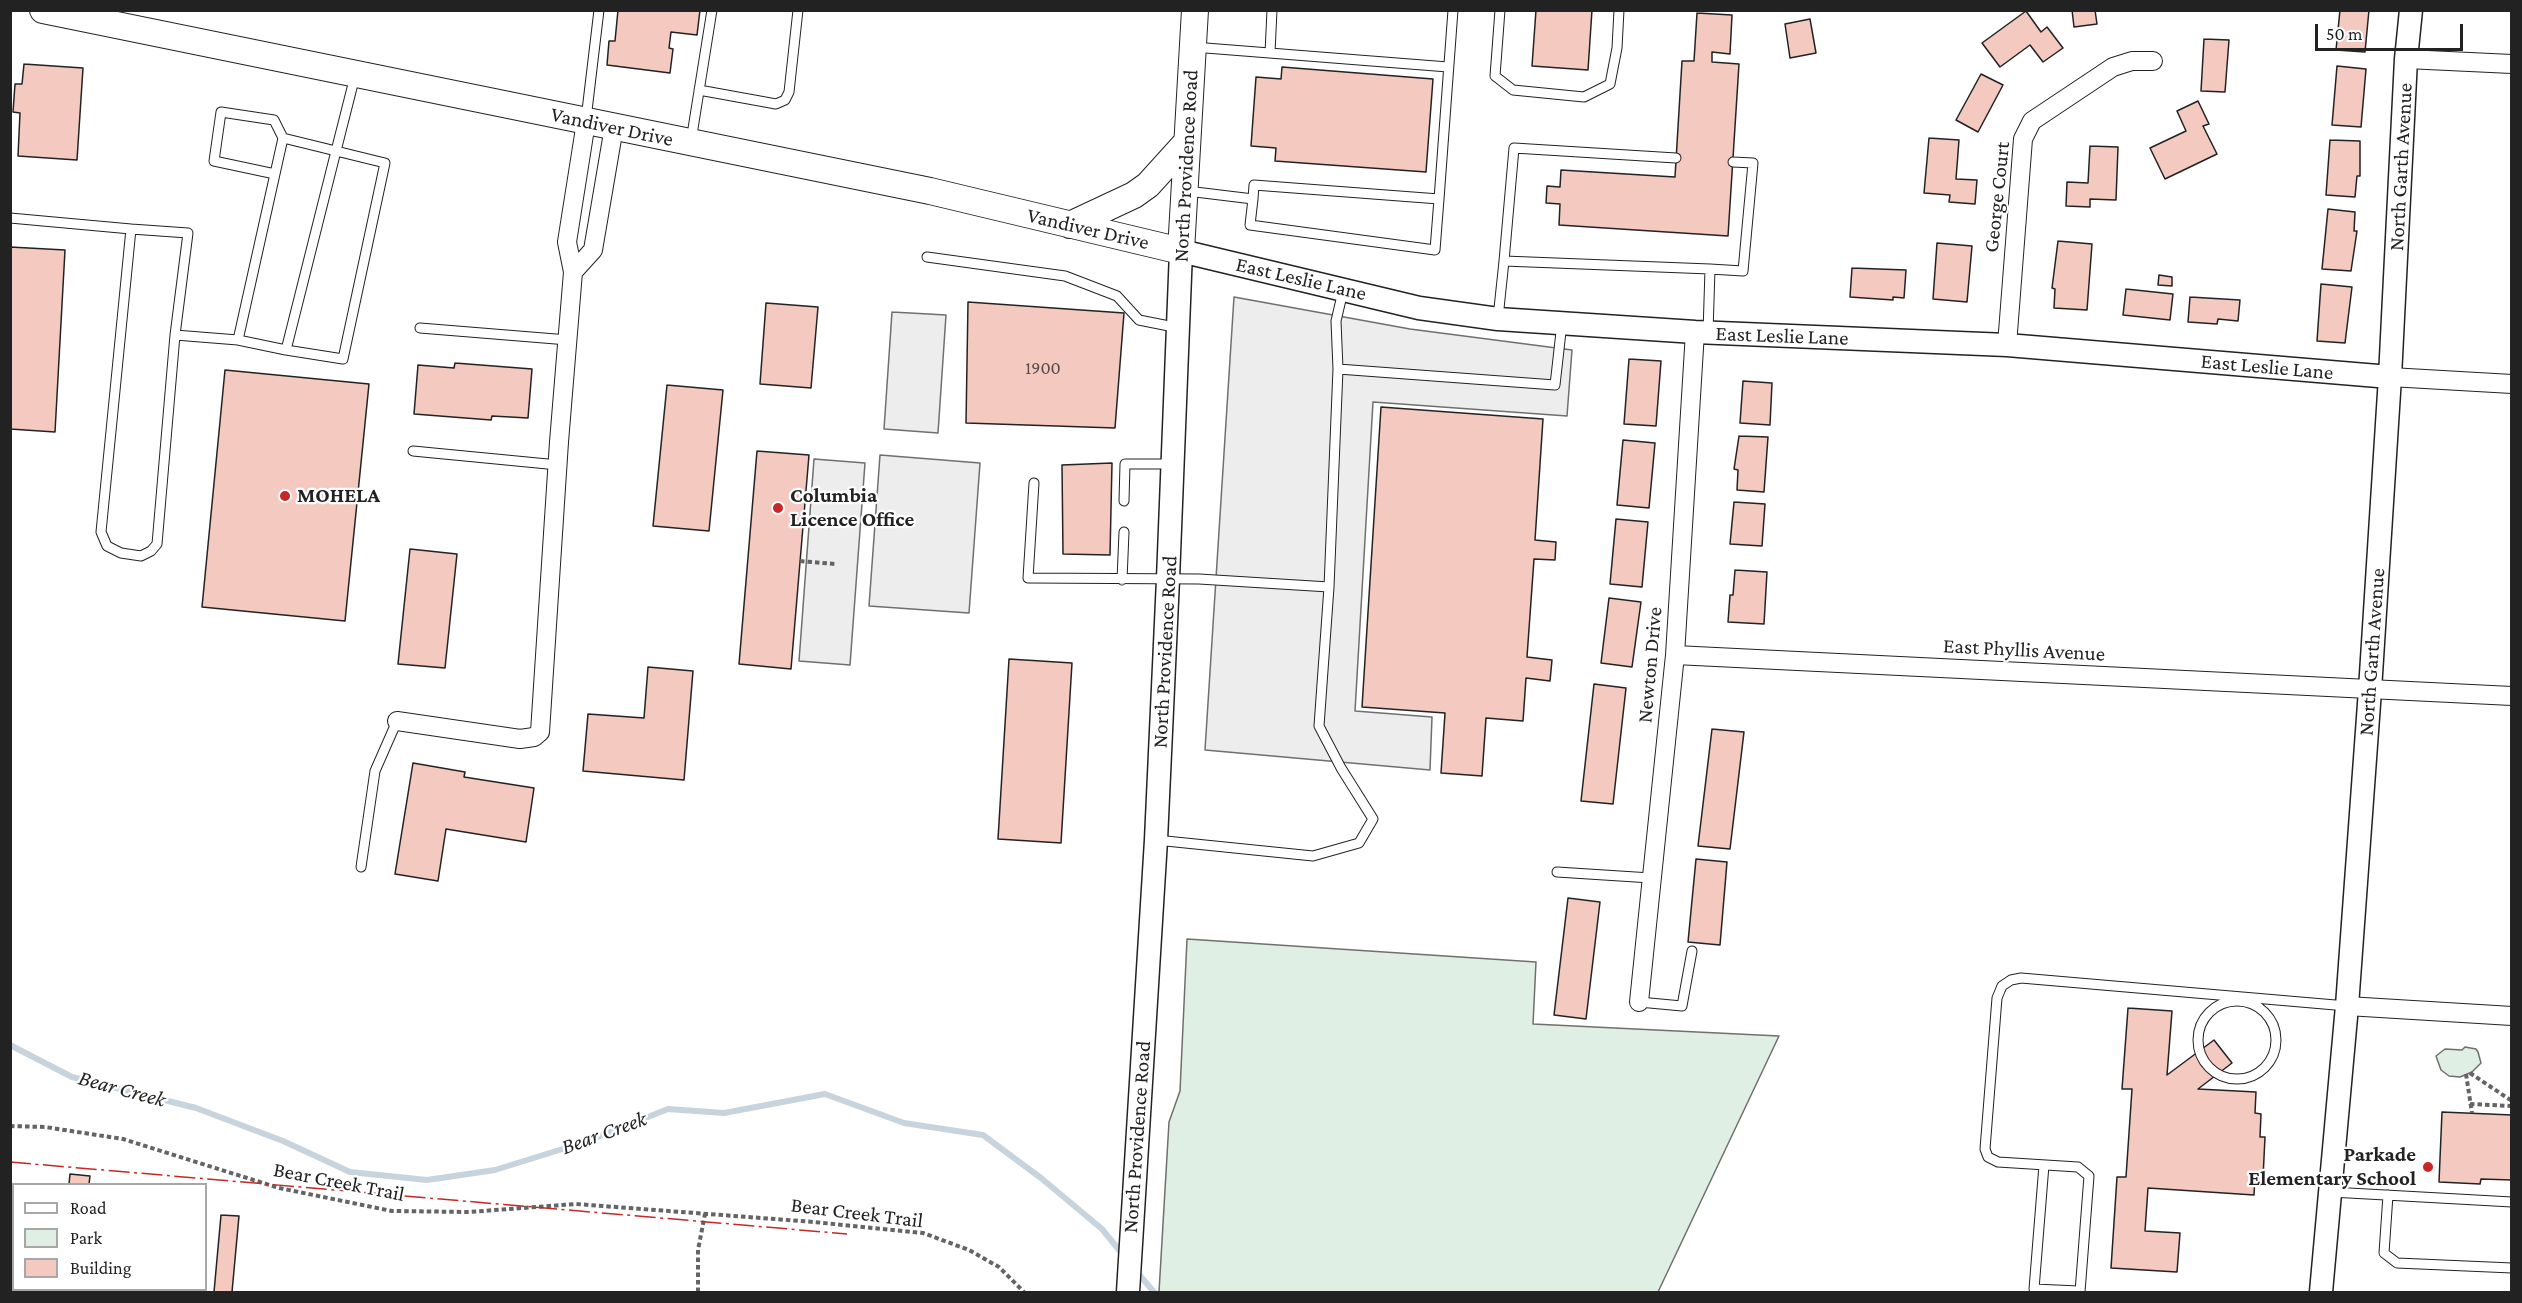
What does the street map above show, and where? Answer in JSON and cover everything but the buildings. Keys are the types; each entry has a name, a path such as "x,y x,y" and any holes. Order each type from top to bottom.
{"main road":[{"name":"Vandiver Drive","path":"43,10 930,191 1180,251"},
{"name":"North Providence Road","path":"1180,251 1196,10"},
{"path":"1070,225 1148,186 1187,142"}],"street":[{"name":"North Garth Avenue","path":"2321,1293 2347,1006 2370,690 2390,377 2406,59 2411,10"},
{"path":"2406,59 2511,64"},
{"name":"George Court","path":"2007,345 2023,139 2032,122 2113,67 2132,61 2153,61"},
{"path":"397,721 520,739 534,737 540,732 573,272 567,242 586,122"},
{"path":"573,272 592,250 614,127"},
{"name":"East Leslie Lane","path":"1180,251 1419,308 1498,320 1702,333 2007,345 2390,377"},
{"name":"North Providence Road","path":"1128,1293 1155,840 1179,328 1180,251"},
{"name":"Newton Drive","path":"1639,1002 1675,655 1702,333"},
{"path":"2390,377 2511,384"},
{"name":"East Phyllis Avenue","path":"1675,655 2511,696"},
{"path":"2347,1006 2511,1016"}],"lane":[{"path":"586,122 599,10"},
{"path":"691,143 712,10"},
{"path":"699,90 776,104 785,100 789,92 798,10"},
{"path":"1270,53 1272,10"},
{"path":"1439,199 1254,185 1250,225 1435,250 1439,199 1448,67 1453,10"},
{"path":"1500,10 1495,76 1513,90 1584,97 1610,84 1617,48 1619,10"},
{"path":"1193,47 1448,67"},
{"path":"286,350 356,74"},
{"path":"238,340 275,174 283,138 274,120 220,112 214,162 275,174"},
{"path":"175,335 238,340 344,359 385,163 283,138"},
{"path":"1498,320 1514,148 1676,158"},
{"path":"1504,261 1743,271 1753,163 1733,162"},
{"path":"1184,190 1253,199"},
{"path":"10,218 188,233 175,335 157,544 151,551 141,556 121,553 107,546 101,532 131,229"},
{"path":"927,257 1065,276 1117,296 1139,320 1179,328"},
{"path":"1702,333 1710,269"},
{"path":"1155,840 1313,856 1359,843 1373,819 1341,768 1319,726 1329,586 1338,369 1336,321 1344,289"},
{"path":"1338,369 1555,385 1562,324"},
{"path":"420,328 568,340"},
{"path":"413,451 558,465"},
{"path":"1124,501 1125,465 1173,464"},
{"path":"1034,483 1028,578 1168,579 1329,586"},
{"path":"1122,580 1124,532"},
{"path":"361,867 375,771 397,721"},
{"path":"1557,872 1651,878"},
{"path":"1639,1002 1682,1006 1692,951"},
{"path":"2044,1165 2034,1289 2080,1292 2088,1176 2078,1167 1998,1162 1988,1157 1985,1149 1997,998 2002,986 2011,980 2021,978 2242,1000 2347,1006"},
{"path":"2242,1000 2259,1009 2272,1023 2276,1036 2275,1049 2270,1062 2249,1078 2236,1080 2222,1077 2211,1070 2203,1060 2198,1036 2201,1024 2213,1010 2230,1002 2242,1000"},
{"path":"2331,1192 2511,1202"},
{"path":"2388,1195 2384,1253 2397,1263 2511,1268"}],"path":[{"path":"800,561 835,564"},
{"path":"2472,1113 2468,1074 2511,1103"},
{"path":"2470,1104 2511,1103"},
{"name":"Bear Creek Trail","path":"10,1126 45,1127 123,1139 279,1188 392,1211 469,1212 576,1204 923,1233 969,1250 999,1267 1024,1293"},
{"path":"698,1293 698,1250 705,1214"}],"green space":[{"path":"1187,939 1536,962 1533,1024 1779,1036 1658,1292 1159,1292 1169,1122 1180,1091"},
{"path":"2465,1047 2476,1049 2478,1052 2481,1063 2472,1072 2460,1077 2449,1076 2441,1070 2436,1056 2445,1049 2462,1050"}],"shaded area":[{"path":"1234,297 1410,329 1572,350 1567,416 1373,402 1355,711 1432,717 1430,770 1205,750"},
{"path":"892,312 946,315 938,433 884,429"},
{"path":"880,455 980,463 969,613 869,606"},
{"path":"814,459 865,463 850,665 799,661"}],"waterway":[{"name":"Bear Creek","path":"10,1045 72,1077 196,1108 283,1141 350,1172 427,1180 495,1170 585,1142 668,1109 724,1113 825,1094 904,1123 983,1135 1041,1178 1102,1229 1124,1256"},
{"name":"Bear Creek","path":"1136,1271 1154,1292"}],"power":[{"path":"10,1162 847,1234"}],"place":[{"name":"MOHELA","path":"285,496"},
{"name":"Columbia Licence Office","path":"778,508"},
{"name":"Parkade Elementary School","path":"2428,1167"}]}
